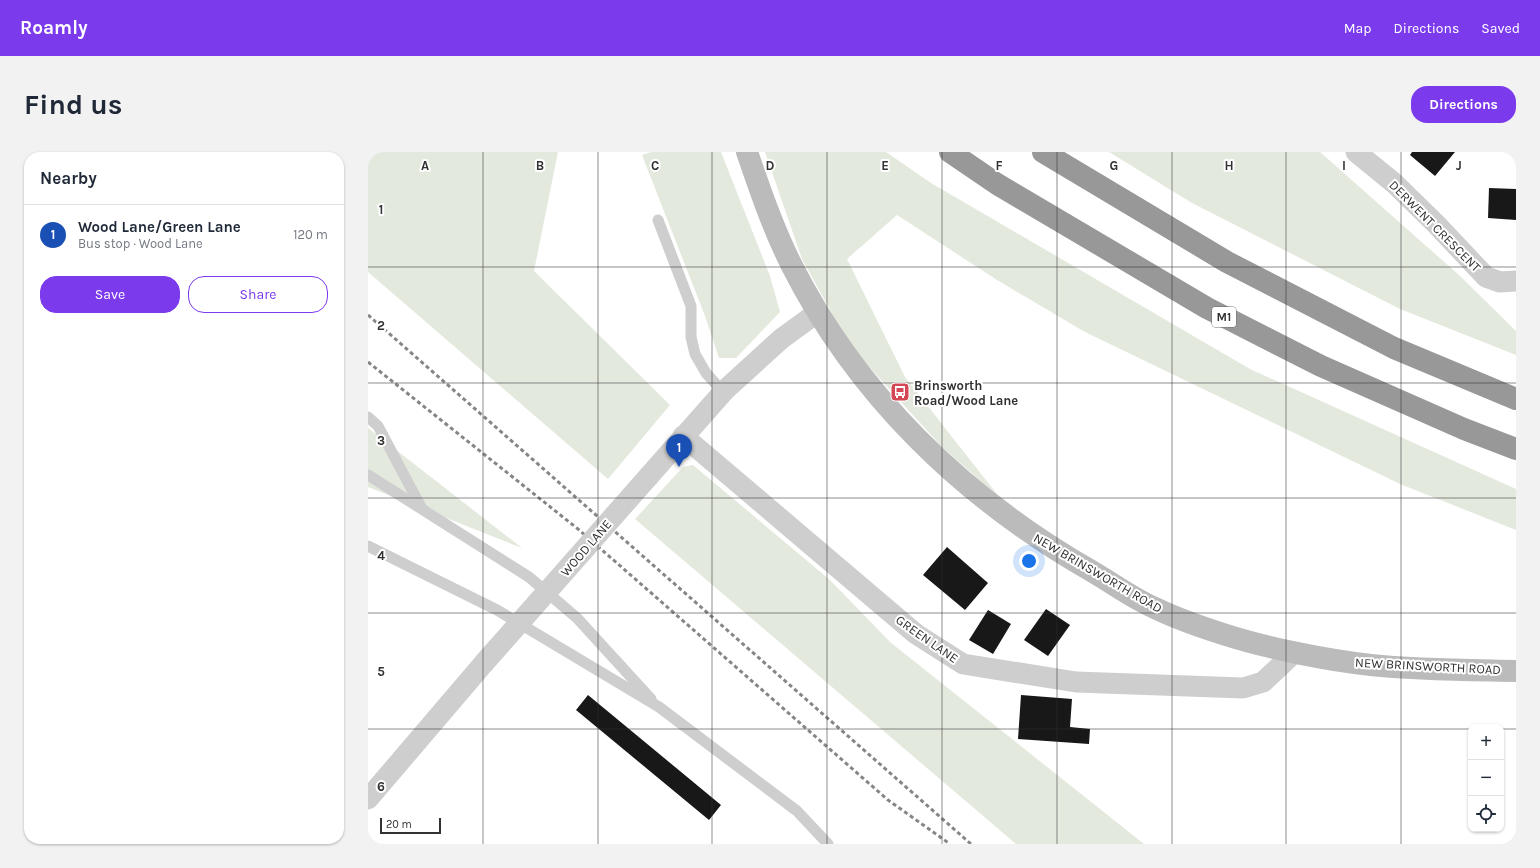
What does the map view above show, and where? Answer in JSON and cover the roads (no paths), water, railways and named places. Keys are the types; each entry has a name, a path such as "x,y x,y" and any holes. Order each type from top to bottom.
{"highway":[{"name":"M1","path":"950,152 997,184 1207,308 1321,366 1464,429 1516,449"},
{"path":"1043,152 1234,266 1394,348 1516,398"}],"main road":[{"name":"NEW BRINSWORTH ROAD","path":"747,152 791,264 818,312 852,362 893,413 927,449 962,481 1001,513 1046,545 1156,609 1225,634 1295,652 1370,665 1516,671"}],"street":[{"name":"DERWENT CRESCENT","path":"1359,153 1399,188 1486,277 1500,282 1516,281"},
{"name":"WOOD LANE","path":"368,799 484,663 723,392 781,339 818,312"},
{"name":"GREEN LANE","path":"683,436 916,634 963,664 1076,682 1243,688 1263,682 1295,652"}],"lane":[{"path":"658,220 691,306 691,337 695,354 706,373 723,392"},
{"path":"368,417 378,426 421,508"},
{"path":"368,475 529,577 577,618 659,707"},
{"path":"368,546 497,610 659,707 797,811 828,844"}],"railway":[{"path":"368,315 971,844"},
{"path":"368,362 578,529 888,800 950,844"}],"place":[{"name":"Brinsworth Road/Wood Lane","path":"900,392"},
{"name":"Wood Lane/Green Lane","path":"679,467"}]}
